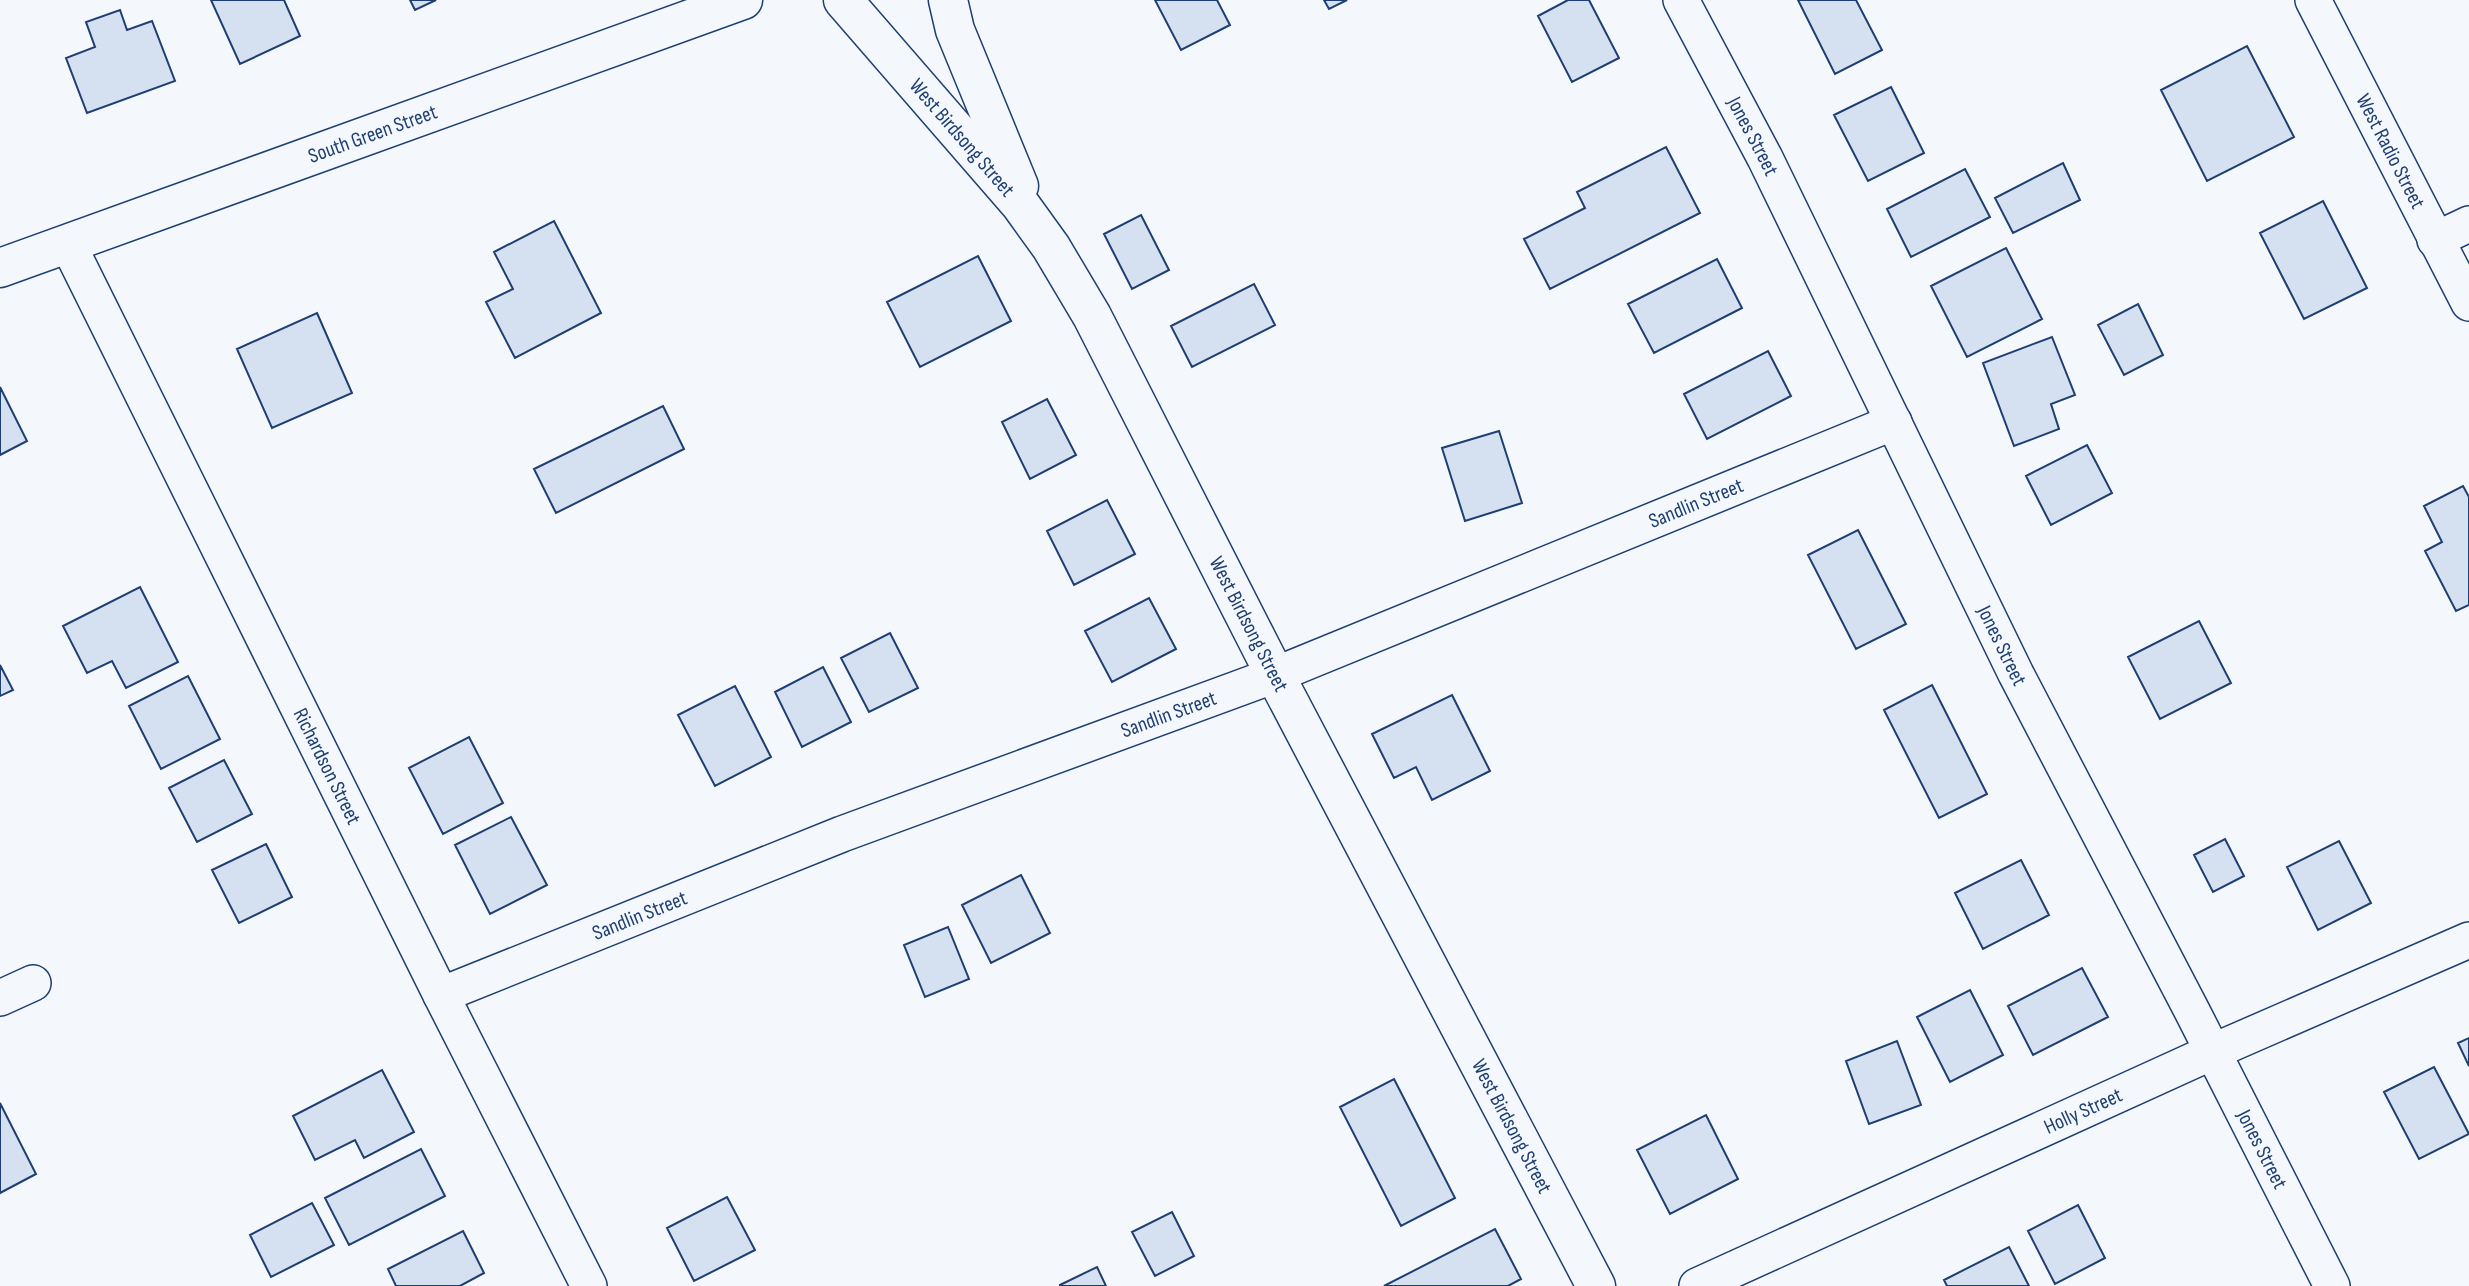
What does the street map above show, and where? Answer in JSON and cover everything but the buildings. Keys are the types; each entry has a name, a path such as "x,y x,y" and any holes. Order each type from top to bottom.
{"street":[{"name":"South Green Street","path":"0,268 743,0"},
{"name":"West Birdsong Street","path":"843,0 970,144 1036,226 1093,316 1275,676 1596,1286"},
{"path":"947,0 955,30 1036,226"},
{"name":"Jones Street","path":"1681,0 1765,158 2016,674 2332,1286"},
{"name":"West Radio Street","path":"2313,0 2469,303"},
{"path":"2435,240 2469,224"},
{"name":"Richardson Street","path":"68,244 440,995 589,1286"},
{"name":"Sandlin Street","path":"440,995 842,834 1275,676 1894,422"},
{"name":"Holly Street","path":"1697,1286 2212,1052 2469,940"},
{"path":"0,998 33,983"}]}
